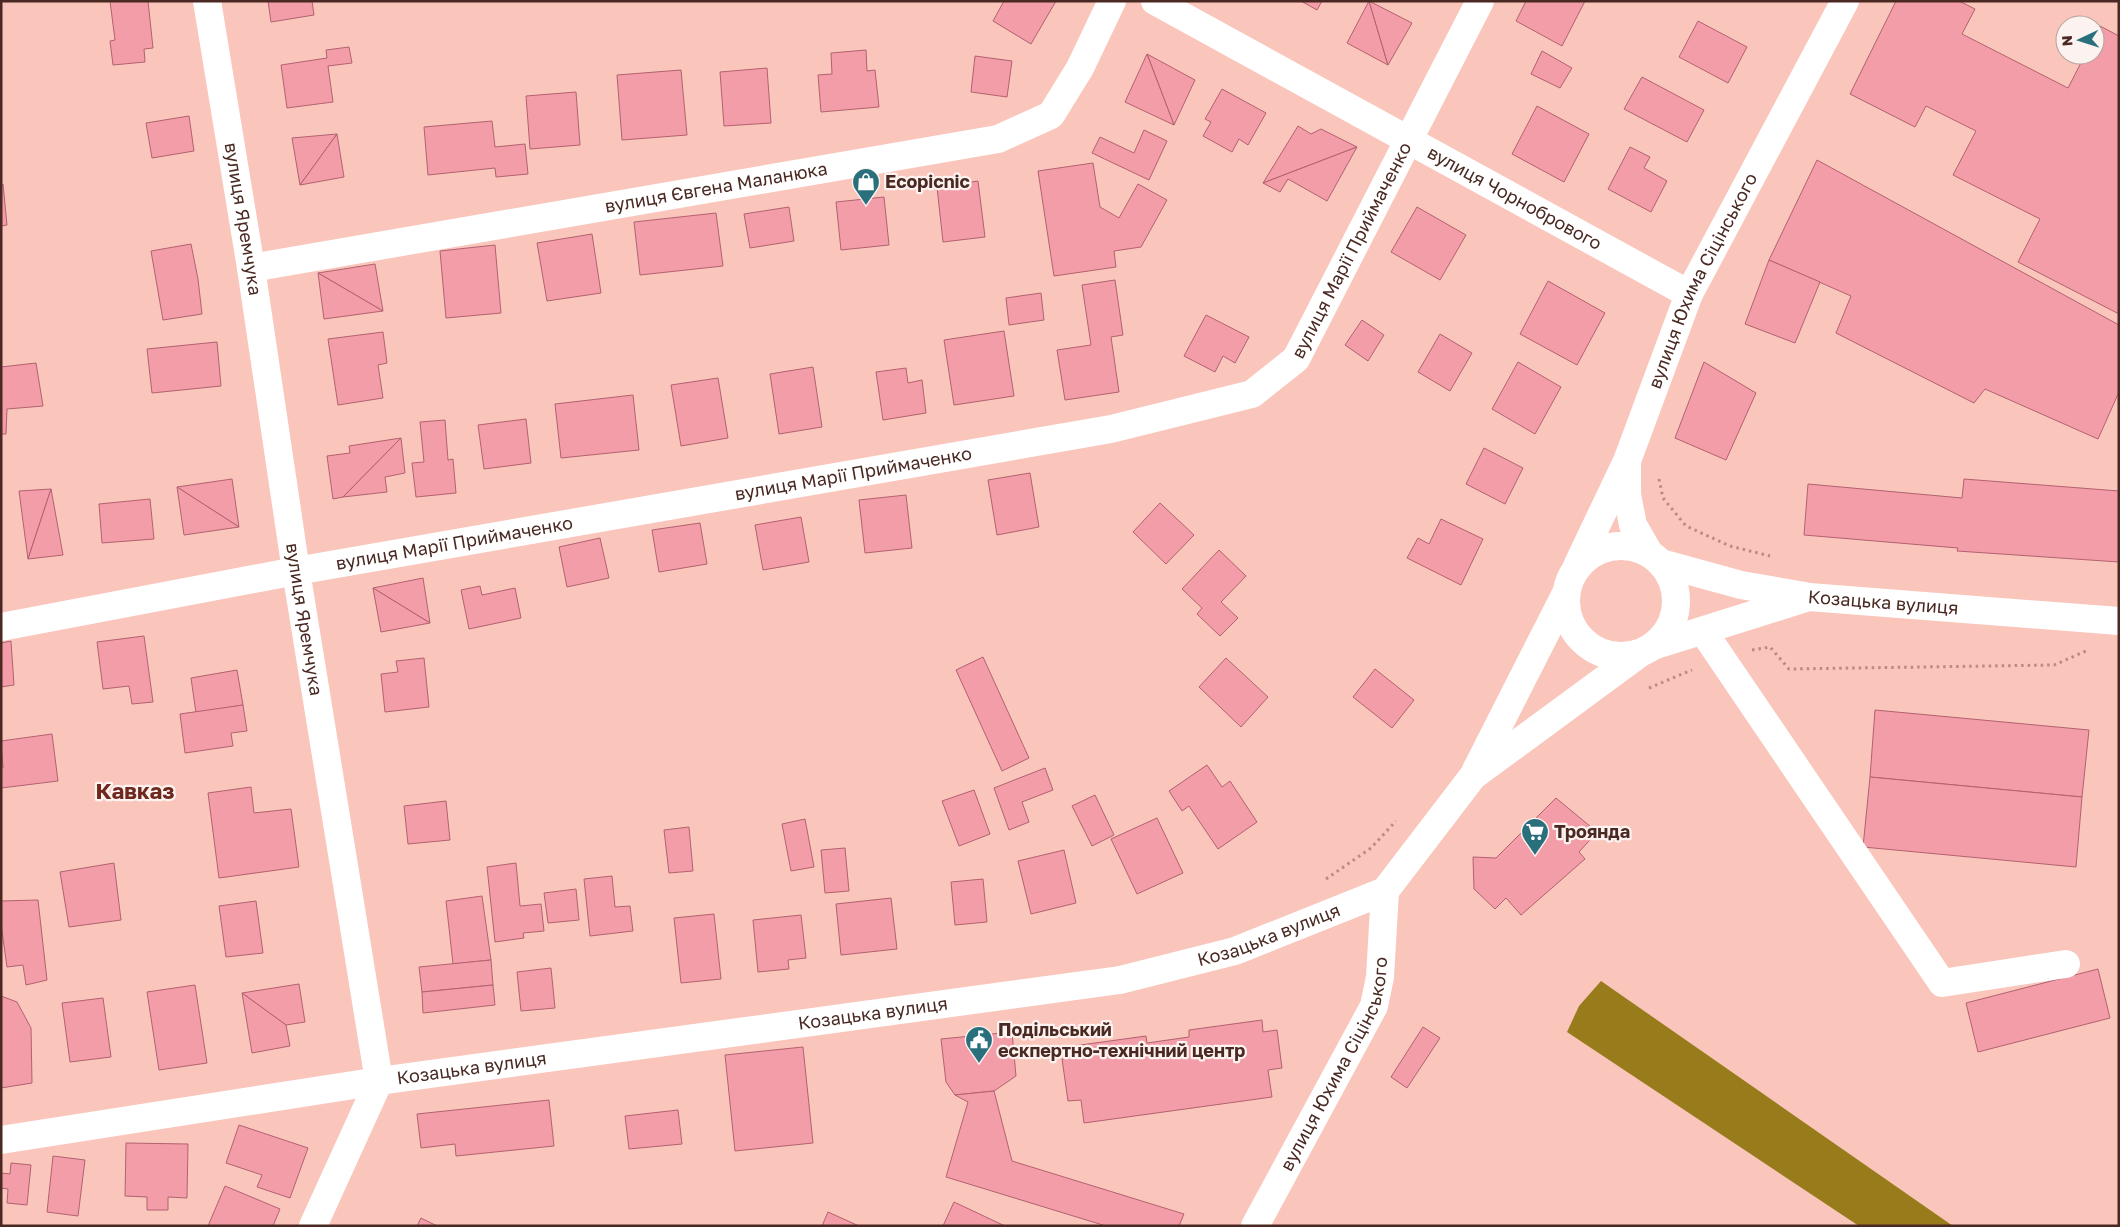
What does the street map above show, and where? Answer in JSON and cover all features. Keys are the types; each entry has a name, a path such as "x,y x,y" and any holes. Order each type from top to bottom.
{"street":[{"name":"вулиця Яремчука","path":"208,1 251,268 296,571 379,1080"},
{"name":"вулиця Євгена Маланюка","path":"251,268 998,139 1051,115 1080,68 1112,1"},
{"name":"вулиця Чорнобрового","path":"1155,1 1689,294"},
{"name":"вулиця Марії Приймаченко","path":"1,627 296,571 1111,429 1252,394 1296,359 1480,1"},
{"name":"вулиця Юхима Сіцінського","path":"1577,566 1627,461 1689,294 1845,1"},
{"path":"1565,596 1566,611 1571,626 1581,640 1593,649 1608,655 1624,656 1646,650 1668,629 1672,622 1676,606 1675,591 1670,575 1655,558 1633,525 1627,495 1627,461"},
{"path":"1473,776 1565,596 1569,580 1577,566 1589,555 1610,547 1634,547 1655,558 1741,585 1809,597"},
{"name":"Козацька вулиця","path":"1,1140 379,1080 1120,980 1235,951 1385,891 1473,776 1646,650 1809,597 2119,621"},
{"path":"1703,630 1942,983 2066,964"},
{"name":"вулиця Юхима Сіцінського","path":"1255,1226 1374,1006 1380,977 1385,891"},
{"path":"313,1226 379,1080"}],"path":[{"path":"1627,461 1660,479 1663,498 1686,526 1730,546 1779,558"},
{"path":"1641,691 1722,658 1770,647 1790,669 2054,664 2089,650"},
{"path":"1322,882 1371,848 1397,820"}],"shaded area":[{"path":"1601,981 1953,1226 1859,1226 1567,1032 1579,1006"}],"building":[{"path":"110,1 148,1 153,48 144,49 145,62 113,65 110,41 115,40"},
{"path":"268,1 312,1 314,15 271,22"},
{"path":"1004,1 1056,1 1031,44 993,21"},
{"path":"1301,1 1322,1 1317,10"},
{"path":"1369,1 1388,65 1347,43"},
{"path":"1369,1 1412,23 1388,65"},
{"path":"1526,1 1585,1 1562,46 1516,21"},
{"path":"1896,1 1959,1 1975,9 1962,34 2068,88 2080,65 2105,65 2105,29 2119,36 2119,314 2018,262 2040,219 1953,175 1976,131 1926,106 1915,127 1850,94"},
{"path":"1698,21 1747,47 1728,83 1679,57"},
{"path":"349,47 352,63 328,66 333,102 287,108 281,65 327,58 326,50"},
{"path":"866,50 867,71 875,70 879,107 821,112 818,75 832,74 831,53"},
{"path":"1542,51 1572,68 1560,88 1531,74"},
{"path":"1147,54 1195,80 1174,125"},
{"path":"1147,54 1174,125 1125,102"},
{"path":"975,56 1012,61 1007,97 971,92"},
{"path":"767,68 771,123 724,126 720,72"},
{"path":"681,70 687,135 622,140 617,75"},
{"path":"1642,77 1704,110 1687,142 1624,109"},
{"path":"1222,89 1266,113 1248,145 1239,139 1232,152 1203,136 1211,122 1205,119"},
{"path":"576,92 580,145 530,149 526,96"},
{"path":"1537,106 1589,134 1564,182 1512,154"},
{"path":"189,116 194,151 152,158 146,123"},
{"path":"492,121 495,147 525,144 528,174 496,177 495,168 428,175 424,127"},
{"path":"1298,126 1311,134 1321,129 1357,147 1263,183"},
{"path":"1144,130 1167,141 1149,180 1092,153 1100,137 1134,153"},
{"path":"337,134 300,185 292,138"},
{"path":"337,134 344,177 300,185"},
{"path":"1357,147 1327,201 1288,179 1280,192 1263,183"},
{"path":"1630,147 1650,157 1644,168 1667,181 1651,212 1608,189"},
{"path":"1817,160 2119,325 2119,392 2098,439 1985,389 1974,403 1836,333 1851,296 1769,260"},
{"path":"1093,163 1100,207 1119,218 1138,184 1167,200 1141,247 1114,251 1116,267 1054,276 1038,171"},
{"path":"978,181 985,237 943,242 937,187"},
{"path":"3,184 7,225 1,226 1,185"},
{"path":"884,197 889,245 841,250 836,202"},
{"path":"789,207 794,241 750,248 744,214"},
{"path":"1417,207 1466,235 1440,280 1391,252"},
{"path":"716,213 723,266 640,275 634,222"},
{"path":"592,234 601,293 547,301 537,243"},
{"path":"191,244 202,314 163,320 151,251"},
{"path":"495,245 501,313 446,318 440,251"},
{"path":"1769,260 1820,282 1795,343 1745,324"},
{"path":"375,264 383,311 318,273"},
{"path":"318,273 383,311 324,319"},
{"path":"1115,280 1123,335 1111,337 1119,392 1065,400 1057,350 1091,345 1082,285"},
{"path":"1548,281 1605,313 1577,365 1520,334"},
{"path":"1041,293 1044,320 1009,325 1006,298"},
{"path":"1206,315 1249,337 1235,363 1223,356 1215,372 1184,356"},
{"path":"1362,320 1384,335 1368,361 1345,345"},
{"path":"1004,331 1014,396 954,405 944,340"},
{"path":"383,332 387,363 378,365 383,398 338,405 328,339"},
{"path":"1440,334 1472,353 1450,391 1418,372"},
{"path":"217,342 221,386 152,393 147,349"},
{"path":"1518,362 1561,387 1535,434 1492,409"},
{"path":"1704,362 1756,393 1726,460 1675,438"},
{"path":"36,363 43,406 7,409 6,434 1,434 1,367"},
{"path":"813,367 822,427 779,434 770,374"},
{"path":"906,368 908,383 922,380 926,413 883,420 876,372"},
{"path":"718,378 728,438 681,446 671,385"},
{"path":"633,395 639,450 561,458 555,404"},
{"path":"526,419 531,463 484,469 478,425"},
{"path":"445,420 448,460 453,459 456,493 416,497 412,463 424,462 420,422"},
{"path":"401,438 343,497 333,499 327,456 350,453 349,446"},
{"path":"401,438 405,473 385,477 387,492 343,497"},
{"path":"1484,448 1523,468 1505,504 1466,484"},
{"path":"1030,473 1039,527 997,535 988,480"},
{"path":"232,479 239,527 177,487"},
{"path":"1964,479 2119,491 2119,562 1957,551 1958,548 1804,535 1808,484 1962,498"},
{"path":"177,487 239,527 184,535"},
{"path":"51,489 28,559 19,491"},
{"path":"51,489 63,555 28,559"},
{"path":"906,495 912,548 865,553 859,500"},
{"path":"150,499 154,539 102,543 99,504"},
{"path":"1160,503 1194,535 1166,564 1133,532"},
{"path":"801,517 809,562 763,570 755,525"},
{"path":"1441,519 1483,539 1461,585 1407,558 1418,538 1429,544"},
{"path":"700,523 707,564 659,572 652,530"},
{"path":"600,538 609,578 567,587 559,547"},
{"path":"1219,550 1246,576 1221,602 1238,618 1220,636 1197,614 1202,608 1182,589"},
{"path":"423,578 430,623 373,588"},
{"path":"480,586 482,595 515,588 521,618 469,629 461,590"},
{"path":"373,588 430,623 381,632"},
{"path":"144,636 153,702 132,704 129,686 103,689 97,642"},
{"path":"11,641 14,685 1,687 1,643"},
{"path":"983,657 1029,758 1002,771 956,670"},
{"path":"424,658 429,707 385,712 381,674 398,672 396,661"},
{"path":"1226,658 1268,697 1241,727 1199,687"},
{"path":"1375,669 1414,700 1392,728 1353,697"},
{"path":"237,670 243,705 196,713 191,678"},
{"path":"243,705 247,731 231,733 233,746 185,753 180,714"},
{"path":"1875,710 2089,730 2082,797 1870,777"},
{"path":"52,734 58,781 1,788 1,768 3,768 1,741"},
{"path":"1207,765 1222,787 1230,781 1257,822 1218,849 1189,806 1182,811 1169,791"},
{"path":"1045,768 1053,790 1022,802 1029,822 1009,830 994,788"},
{"path":"1870,777 2082,797 2076,867 1863,847"},
{"path":"251,787 254,813 291,809 299,867 219,878 208,793"},
{"path":"974,790 990,834 959,846 942,801"},
{"path":"1095,795 1114,835 1092,846 1072,806"},
{"path":"1556,798 1597,832 1579,852 1585,859 1521,915 1506,898 1495,909 1474,889 1473,857 1496,858"},
{"path":"446,801 450,840 408,844 404,806"},
{"path":"1157,818 1183,873 1137,894 1111,839"},
{"path":"805,819 814,867 791,871 782,824"},
{"path":"689,827 693,871 669,873 664,830"},
{"path":"845,848 849,891 825,893 821,850"},
{"path":"1064,850 1076,903 1031,914 1018,861"},
{"path":"114,863 121,920 69,927 60,872"},
{"path":"516,863 520,906 541,904 544,931 523,933 524,938 495,942 487,867"},
{"path":"612,876 615,907 630,906 633,931 590,936 584,879"},
{"path":"983,879 987,922 955,925 951,882"},
{"path":"576,889 579,920 548,923 544,893"},
{"path":"482,896 491,960 453,964 446,901"},
{"path":"891,898 897,949 841,955 836,904"},
{"path":"38,900 47,980 26,985 23,965 7,967 1,924 1,901"},
{"path":"256,901 263,953 226,957 219,906"},
{"path":"714,914 721,979 681,983 674,918"},
{"path":"801,915 806,958 788,960 789,969 758,972 753,920"},
{"path":"491,960 493,985 422,992 419,967"},
{"path":"551,968 555,1008 521,1011 517,972"},
{"path":"2098,969 2110,1018 1978,1052 1966,1003"},
{"path":"299,984 305,1022 286,1025 242,993"},
{"path":"195,985 207,1063 159,1070 147,992"},
{"path":"493,985 495,1005 423,1013 422,992"},
{"path":"242,993 286,1025 290,1046 252,1053"},
{"path":"1,996 17,1002 31,1028 32,1083 1,1088"},
{"path":"103,998 111,1057 70,1062 62,1003"},
{"path":"1262,1020 1263,1032 1277,1030 1282,1068 1268,1070 1272,1097 1084,1123 1081,1100 1068,1101 1062,1059 1075,1057 1073,1046 1146,1036 1147,1043 1189,1037 1189,1030"},
{"path":"1423,1027 1440,1038 1407,1088 1391,1077"},
{"path":"1012,1032 1016,1076 994,1091 955,1095 946,1082 941,1039"},
{"path":"803,1047 813,1143 735,1151 725,1055"},
{"path":"994,1091 1012,1161 1184,1214 1179,1226 1106,1226 946,1177 968,1102 955,1095"},
{"path":"549,1100 554,1146 456,1156 455,1144 421,1148 417,1114"},
{"path":"678,1110 682,1144 629,1149 625,1116"},
{"path":"239,1125 308,1148 290,1198 257,1187 262,1175 226,1163"},
{"path":"126,1143 188,1144 187,1198 168,1197 168,1210 147,1210 147,1197 125,1196"},
{"path":"53,1156 85,1160 78,1216 47,1212"},
{"path":"11,1163 31,1165 27,1205 7,1203 8,1189 1,1188 1,1173 10,1174"},
{"path":"225,1186 280,1209 273,1226 208,1226"},
{"path":"954,1202 1005,1226 943,1226"},
{"path":"828,1212 859,1226 822,1226"},
{"path":"421,1218 437,1226 417,1226"}],"place":[{"name":"Ecopicnic","path":"866,206"},
{"name":"Троянда","path":"1535,856"},
{"name":"Подільський ескпертно-технічний центр","path":"979,1064"}],"district":[{"name":"Кавказ","path":"135,791"}]}
